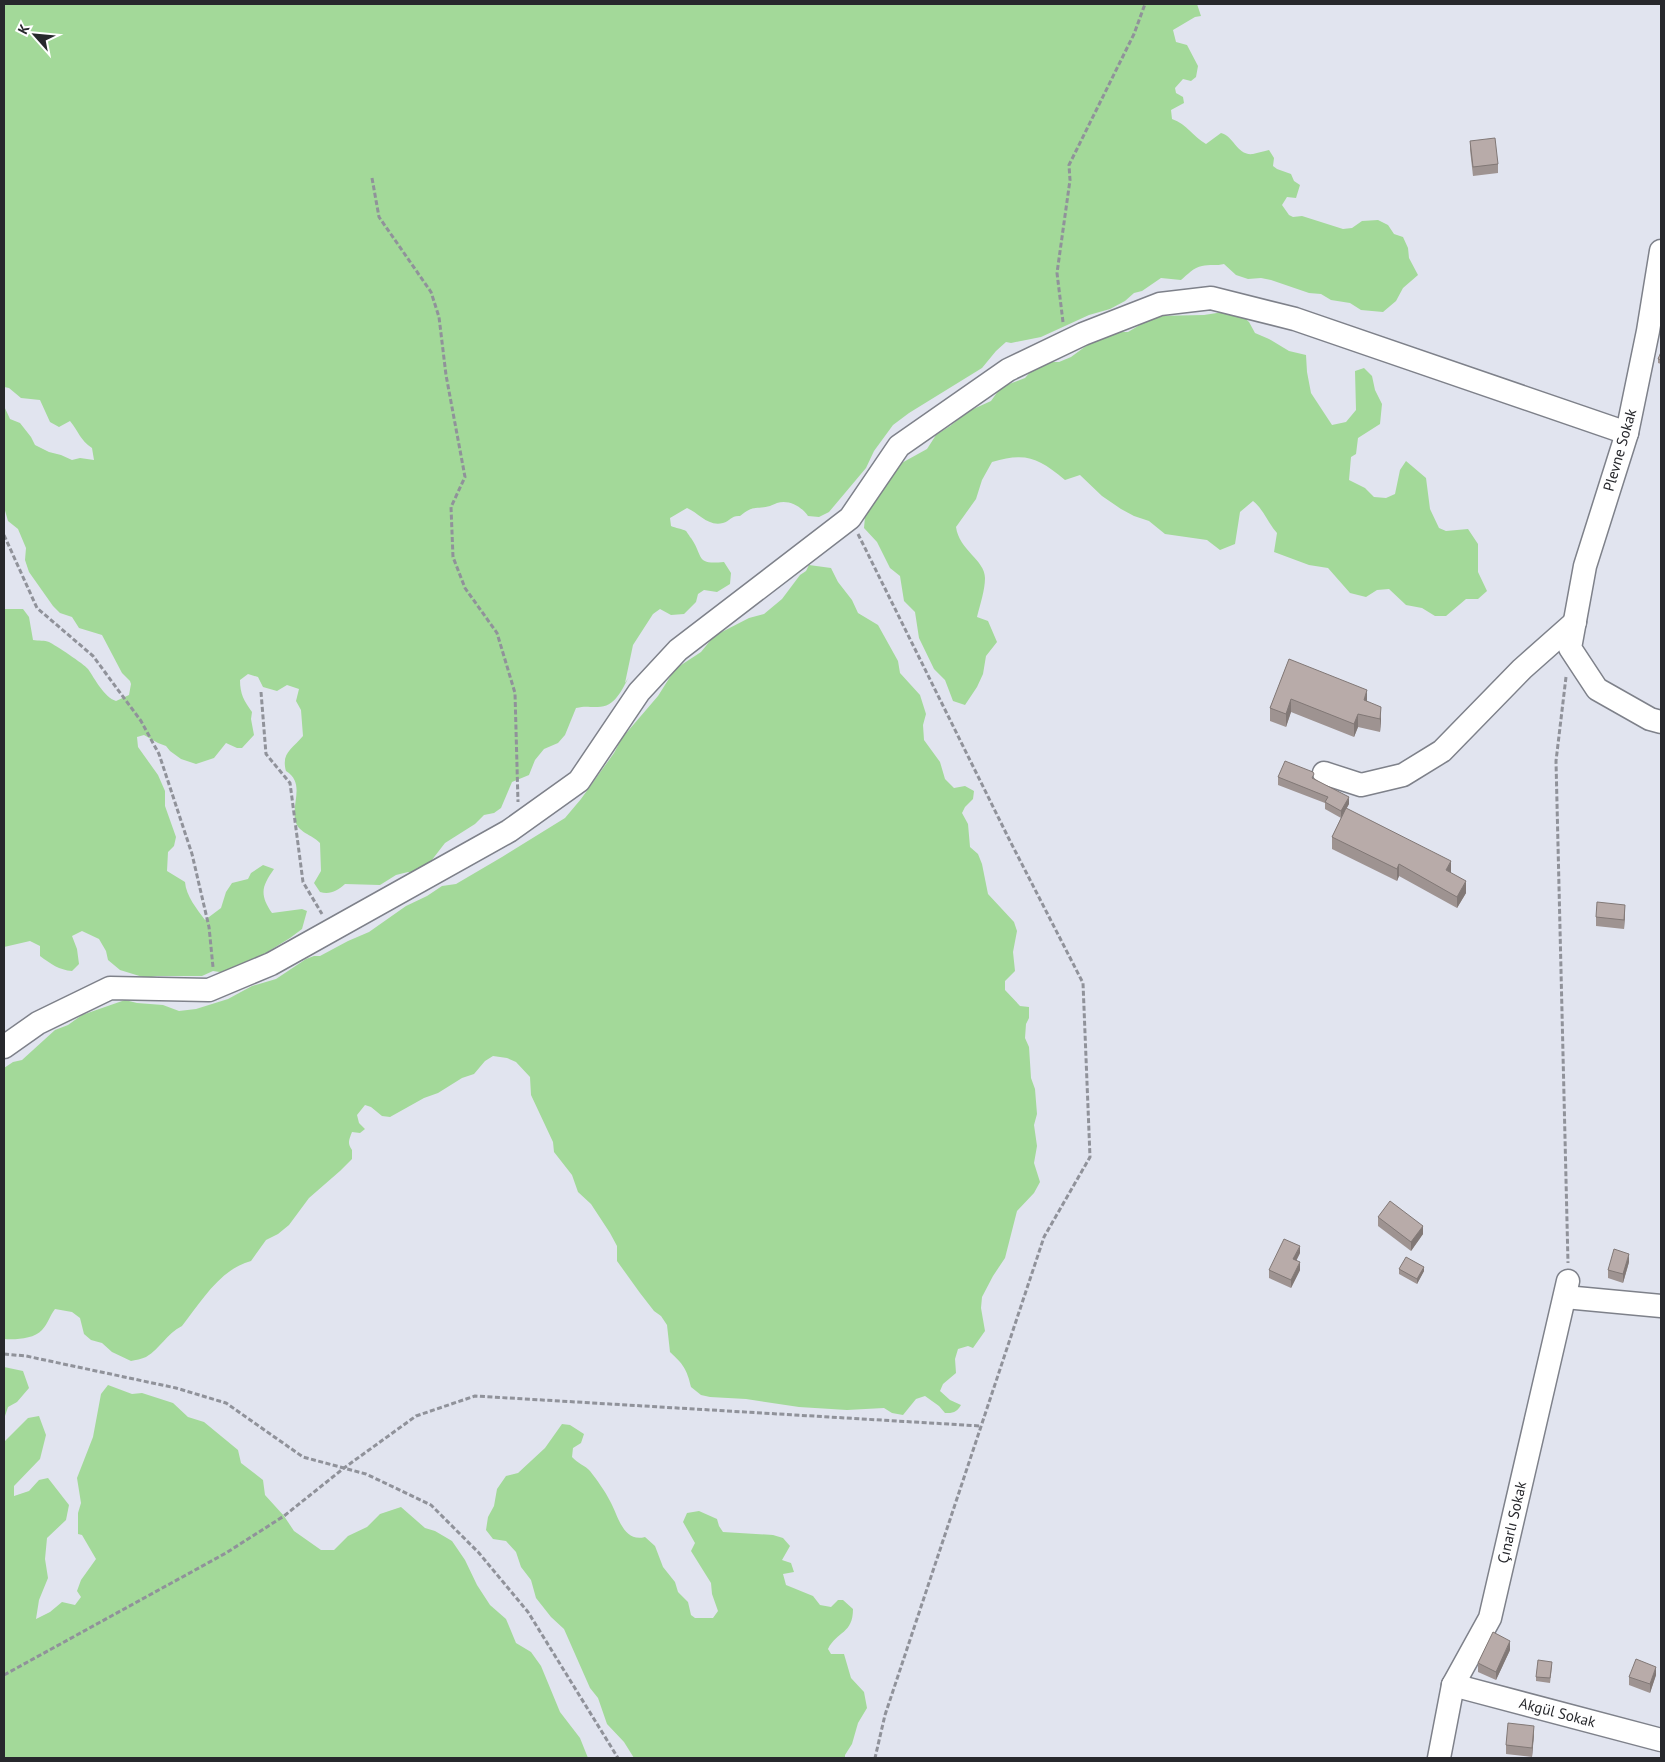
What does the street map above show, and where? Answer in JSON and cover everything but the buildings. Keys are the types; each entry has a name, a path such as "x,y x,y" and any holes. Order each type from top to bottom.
{"street":[{"name":"Plevne Sokak","path":"1570,648 1585,566 1627,433 1655,333 1661,251"},
{"path":"4,1046 38,1023 110,988 209,990 271,964 518,825 579,781 639,692 678,650 850,518 899,446 1008,370 1083,334 1160,304 1211,298 1295,319 1627,433"},
{"path":"1324,773 1361,785 1403,775 1442,751 1522,669 1575,622"},
{"path":"1570,648 1596,689 1650,719 1661,722"},
{"path":"1566,1289 1661,1306"},
{"name":"Çınarlı Sokak","path":"1439,1758 1453,1684 1490,1618 1566,1289"},
{"name":"Akgül Sokak","path":"1453,1684 1661,1740"}],"path":[{"path":"1066,342 1057,273 1070,180 1069,165 1134,34 1145,4"},
{"path":"372,178 379,217 431,292 439,317 446,375 466,477 451,507 453,557 464,588 498,633 515,693 518,825"},
{"path":"850,518 1009,839 1083,983 1090,1157 1044,1237 885,1716 875,1758"},
{"path":"4,535 37,608 94,656 141,721 160,754 192,854 209,926 215,987"},
{"path":"1566,1289 1556,760 1570,648"},
{"path":"261,692 266,754 290,783 303,882 331,930"},
{"path":"4,1354 26,1356 176,1388 226,1403 303,1457 366,1474 432,1505 479,1553 528,1612 618,1758"},
{"path":"4,1675 226,1553 284,1516 344,1468 416,1416 475,1396 981,1426"}],"green space":[{"path":"4,4 1197,4 1201,16 1195,17 1173,30 1176,42 1187,45 1198,66 1196,77 1191,81 1183,79 1175,88 1176,93 1183,97 1184,103 1171,110 1172,119 1182,124 1206,144 1221,133 1229,138 1239,149 1248,154 1269,150 1274,158 1273,166 1291,174 1294,181 1300,185 1296,198 1287,197 1282,205 1289,215 1293,217 1302,216 1343,229 1352,228 1362,221 1378,220 1388,225 1394,234 1403,237 1408,248 1409,258 1418,275 1403,288 1396,301 1383,312 1361,310 1350,303 1331,300 1321,294 1309,293 1271,280 1261,278 1248,279 1236,275 1224,264 1196,268 1181,280 1161,278 1110,309 1089,315 1041,337 1011,343 1006,342 982,368 893,425 874,451 866,468 829,512 819,517 808,516 795,505 782,502 752,509 740,516 735,516 718,524 708,521 687,508 670,518 671,526 686,532 704,561 724,562 731,573 730,584 717,592 704,590 698,594 696,602 684,614 671,615 660,609 653,614 633,645 625,683 629,677 617,698 603,707 576,708 565,735 558,743 544,749 535,760 529,775 512,782 501,808 494,813 484,815 475,824 445,843 428,865 417,874 408,872 396,875 380,885 345,884 333,892 320,892 314,883 321,871 320,843 296,824 295,781 286,771 285,765 286,755 303,736 301,710 296,701 299,689 287,685 277,691 263,687 258,677 248,674 240,680 240,685 243,697 252,712 251,719 254,735 242,748 226,743 214,758 196,764 181,759 166,746 144,735 137,737 138,747 158,775 165,791 165,806 176,837 174,846 168,852 167,871 185,882 195,907 205,920 221,908 226,892 232,883 248,879 251,873 263,865 274,869 267,880 264,890 265,901 272,913 302,909 307,911 302,929 261,956 226,973 213,971 202,976 157,976 146,978 120,970 108,960 106,951 99,939 82,931 72,936 77,949 79,964 72,971 55,966 40,956 40,946 30,941 4,947 4,609 23,609 29,617 33,640 49,642 81,663 112,699 116,701 129,695 131,684 122,673 102,635 79,628 72,617 60,613 53,606 29,572 25,560 26,548 18,529 8,521 4,507 4,406 10,419 20,423 35,445 72,460 80,458 94,460 92,448 82,439 70,421 59,427 50,422 40,400 21,398 9,388 4,387"},
{"path":"1236,310 1249,322 1255,333 1289,351 1306,355 1311,393 1332,425 1346,422 1356,410 1355,371 1364,368 1372,376 1375,390 1382,404 1380,424 1358,438 1356,454 1351,457 1349,480 1365,488 1374,497 1386,498 1395,494 1400,470 1406,461 1426,478 1430,509 1439,528 1446,531 1468,529 1478,544 1478,572 1487,591 1478,599 1466,599 1446,616 1435,616 1422,608 1406,605 1389,589 1377,590 1366,597 1350,593 1328,568 1309,565 1274,552 1277,533 1253,501 1240,512 1235,544 1220,550 1207,540 1165,534 1149,521 1134,516 1102,496 1080,475 1065,480 1047,466 1032,459 1004,459 992,462 982,480 976,499 956,527 962,542 984,572 984,587 977,617 988,621 997,642 986,656 983,674 965,705 953,701 945,680 934,669 919,638 915,612 904,601 900,576 890,568 877,542 864,528 866,506 898,465 927,449 936,435 969,411 991,401 1001,387 1025,378 1034,368 1046,362 1059,362 1071,357 1097,338 1113,332 1128,332 1155,316 1204,315"},
{"path":"809,565 831,568 838,582 852,600 858,613 878,625 898,661 900,673 920,695 926,714 923,725 924,740 940,762 945,779 954,788 965,786 974,791 973,799 962,813 968,824 970,847 978,854 982,864 988,894 1014,922 1017,931 1013,952 1015,971 1005,981 1005,990 1020,1006 1029,1007 1025,1038 1029,1047 1031,1078 1035,1089 1037,1114 1034,1125 1037,1146 1034,1163 1040,1182 1034,1193 1017,1211 1005,1258 982,1297 981,1308 985,1331 973,1348 968,1346 958,1349 955,1359 956,1373 943,1384 940,1391 950,1400 961,1405 958,1410 952,1413 945,1413 925,1396 916,1399 903,1415 892,1413 884,1408 847,1410 799,1407 701,1395 691,1387 684,1367 670,1352 667,1325 661,1316 654,1311 617,1261 617,1246 610,1233 591,1204 578,1192 572,1175 554,1152 553,1142 531,1095 530,1077 516,1062 507,1058 493,1056 485,1061 474,1074 462,1078 438,1093 424,1098 390,1117 382,1116 371,1107 365,1105 357,1115 359,1123 365,1129 360,1133 352,1132 349,1139 352,1159 309,1198 289,1225 278,1234 266,1240 251,1261 230,1271 221,1279 204,1297 182,1326 176,1329 146,1357 131,1361 112,1352 102,1343 91,1340 84,1334 80,1318 72,1312 55,1309 39,1333 24,1338 4,1339 4,1068 13,1062 22,1060 55,1030 68,1025 82,1015 125,1000 163,1005 179,1011 196,1009 228,999 252,986 276,979 306,959 320,956 369,932 406,906 442,886 456,884 565,818 614,753 622,738 658,696 675,669 701,652 714,636 749,618 764,614 782,599"},
{"path":"4,1367 23,1371 29,1388 17,1402 8,1407 4,1419"},
{"path":"108,1385 132,1394 142,1393 173,1403 188,1417 204,1422 238,1450 241,1463 263,1480 265,1495 284,1516 294,1531 321,1550 334,1550 348,1536 367,1527 380,1514 401,1507 425,1528 435,1531 452,1541 490,1605 506,1619 516,1643 531,1652 541,1666 560,1712 580,1738 588,1758 4,1758 4,1440 28,1418 39,1416 46,1435 40,1459 14,1486 14,1496 29,1491 39,1480 48,1478 69,1505 66,1520 47,1538 45,1559 48,1578 39,1600 36,1619 50,1612 62,1602 75,1605 81,1597 77,1591 81,1580 96,1559 82,1535 78,1534 78,1513 81,1503 77,1478 93,1437 101,1394"},
{"path":"562,1424 570,1425 584,1434 581,1443 573,1448 572,1457 588,1469 598,1482 626,1532 638,1538 645,1537 655,1546 663,1567 675,1582 678,1592 688,1602 691,1615 695,1618 713,1618 718,1611 712,1594 711,1583 691,1551 695,1543 683,1522 687,1513 699,1511 717,1519 723,1532 773,1535 783,1538 790,1546 782,1560 791,1563 794,1572 783,1574 786,1585 813,1596 820,1605 831,1607 838,1600 843,1600 853,1609 847,1628 828,1649 831,1654 844,1654 851,1678 864,1692 867,1708 858,1723 852,1744 845,1758 634,1758 624,1742 607,1724 598,1698 590,1688 564,1629 551,1617 536,1598 531,1580 521,1567 516,1552 506,1541 493,1539 486,1530 488,1517 494,1506 497,1489 506,1476 518,1473 545,1448"}]}
